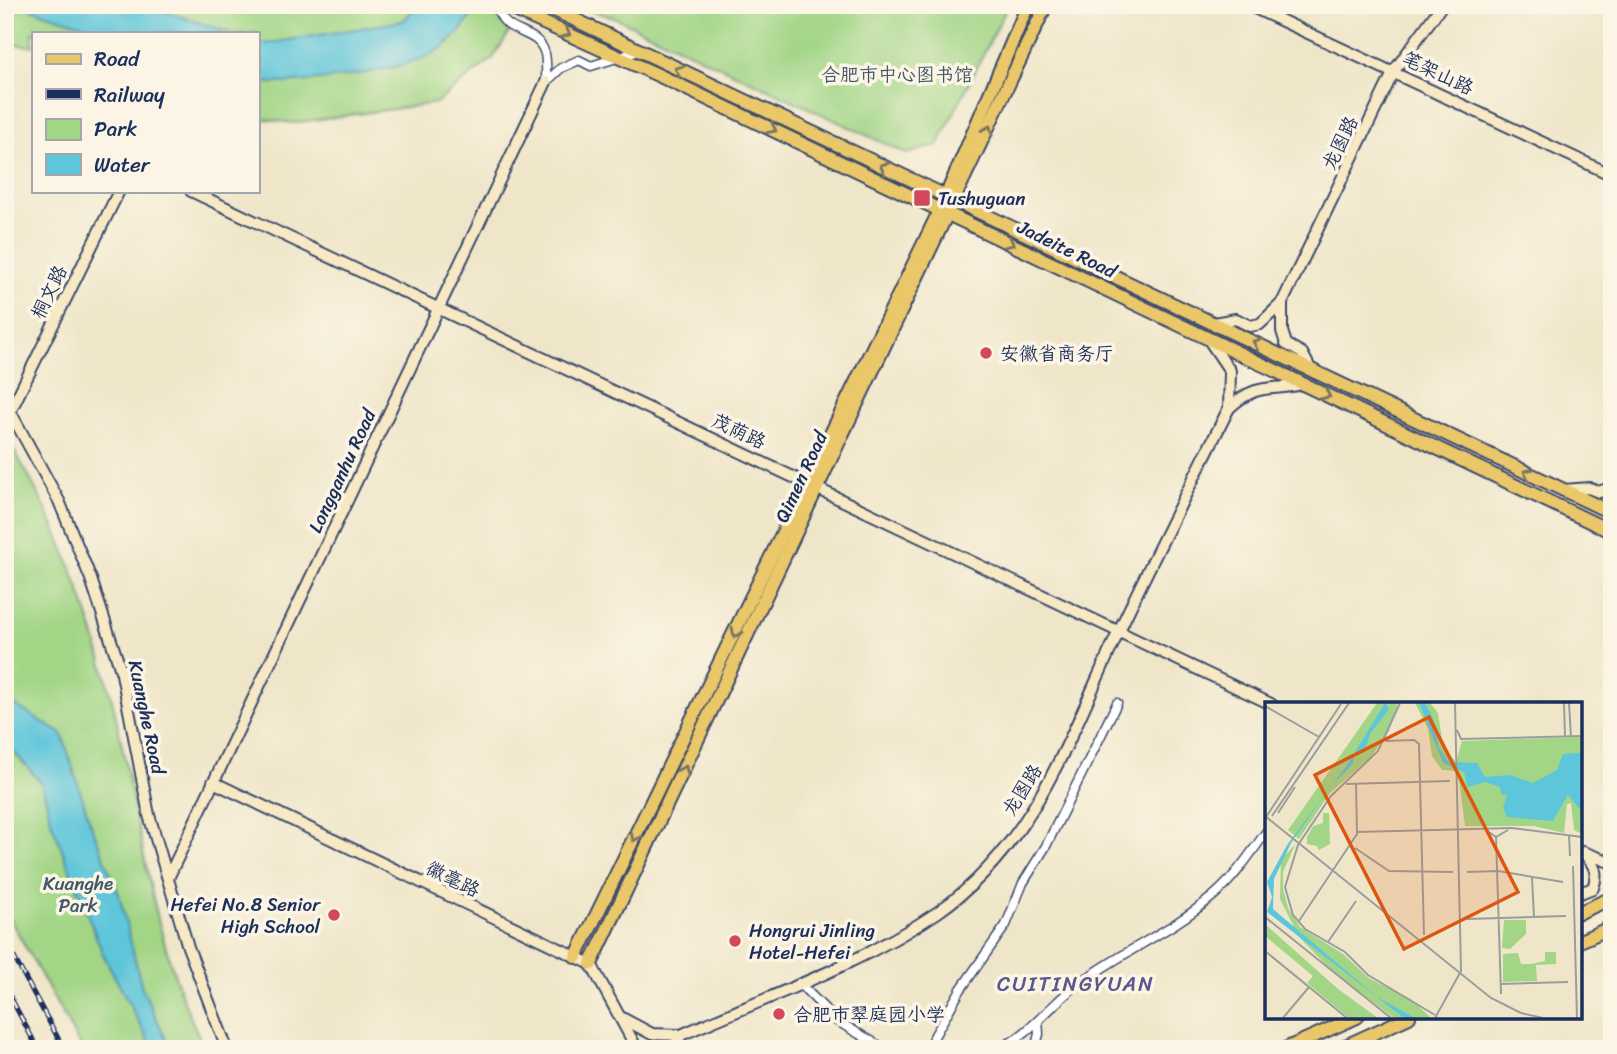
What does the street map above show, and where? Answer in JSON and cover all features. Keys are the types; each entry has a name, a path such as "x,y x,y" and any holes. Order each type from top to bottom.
{"main road":[{"name":"Jadeite Road","path":"504,5 622,58 1612,532"},
{"name":"Jadeite Road","path":"544,5 1612,513"},
{"name":"Qimen Road","path":"951,198 1028,5"},
{"name":"Qimen Road","path":"591,964 813,486 1046,6"},
{"name":"Qimen Road","path":"576,957 813,486"},
{"path":"1582,911 1612,898"},
{"path":"1582,940 1612,926"},
{"path":"1285,1049 1352,1019"},
{"path":"1339,1049 1405,1019"}],"street":[{"path":"497,5 499,16 506,25 539,40 545,54 546,82"},
{"name":"笔架山路","path":"1248,5 1612,175"},
{"name":"龙图路","path":"1282,303 1394,71 1442,5"},
{"path":"546,82 561,68 579,60 591,66 639,51"},
{"name":"Longganhu Road","path":"169,876 546,82"},
{"name":"桐文路","path":"8,406 118,192"},
{"name":"茂荫路","path":"193,192 1266,702"},
{"path":"1214,323 1236,319 1250,326 1260,324 1282,303"},
{"path":"1282,303 1282,331 1286,344 1302,353 1310,368"},
{"path":"1208,338 1230,371 1228,408"},
{"path":"1228,408 1244,394 1264,387 1287,388 1303,384"},
{"name":"Kuanghe Road","path":"8,406 59,501 91,579 122,674 149,815 188,947 227,1049"},
{"name":"龙图路","path":"681,1035 853,959 929,917 982,874 1014,837 1050,784 1118,632 1228,408"},
{"path":"1563,490 1589,488 1599,492 1612,487"},
{"path":"928,1049 961,989 1006,925 1023,883 1039,859 1117,703"},
{"name":"徽毫路","path":"213,782 591,964"},
{"path":"998,1049 1016,1045 1038,1021 1093,973 1175,924 1213,896 1265,833"},
{"path":"1582,852 1612,863"},
{"path":"1582,853 1595,866 1598,875 1593,888 1582,892"},
{"path":"591,964 637,1049"},
{"path":"799,983 836,1021 886,1049"},
{"path":"618,1016 652,1034 681,1035 673,1049"},
{"path":"1035,1049 1039,1034 1038,1021"}],"green space":[{"path":"5,5 497,5 512,28 493,58 436,103 293,123 259,118 259,32 32,32 32,46 5,44"},
{"name":"合肥市中心图书馆","path":"570,5 1008,5 938,145 907,154 616,18"},
{"name":"Kuanghe Park","path":"5,436 55,529 92,628 111,696 158,920 186,1007 205,1049 82,1049 5,910"}],"water":[{"path":"5,5 146,5 228,32 107,32 24,7 5,8"},
{"path":"418,5 477,5 458,33 428,56 353,75 298,82 259,82 259,42 265,44 403,21"},
{"path":"5,699 62,734 90,822 119,894 142,988 171,1049 153,1049 103,954 52,824 42,784 5,742"}],"railway":[{"path":"5,941 64,1049"},
{"path":"5,987 38,1049"}],"place":[{"name":"Tushuguan","path":"922,198"},
{"name":"安徽省商务厅","path":"986,353"},
{"name":"Hefei No.8 Senior High School","path":"334,915"},
{"name":"Hongrui Jinling Hotel-Hefei","path":"735,941"},
{"name":"合肥市翠庭园小学","path":"779,1014"}],"district":[{"name":"CUITINGYUAN","path":"1076,984"}]}
